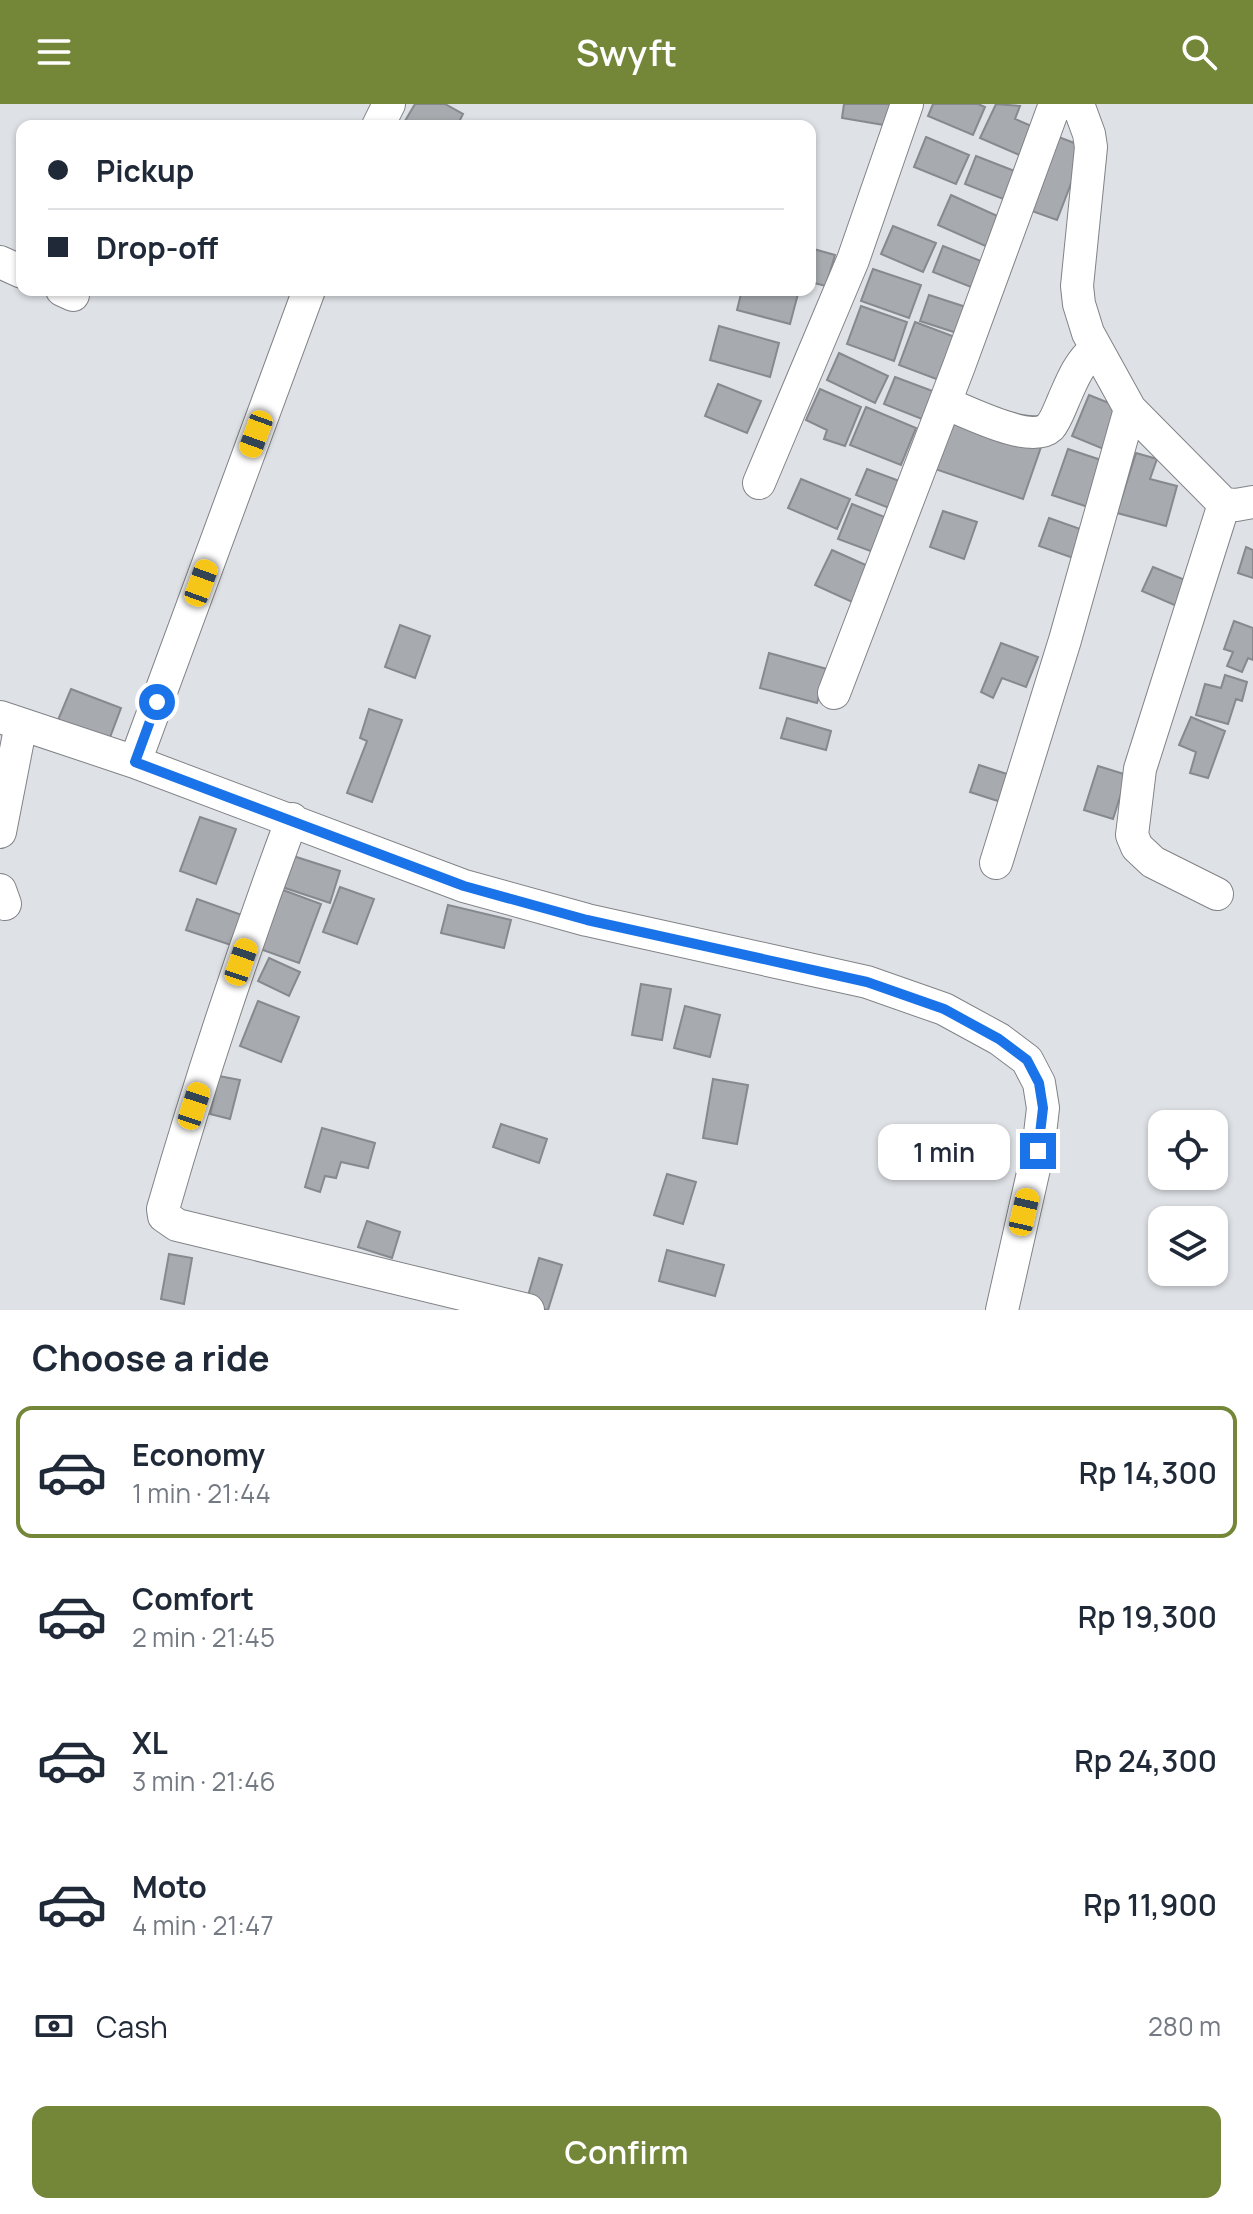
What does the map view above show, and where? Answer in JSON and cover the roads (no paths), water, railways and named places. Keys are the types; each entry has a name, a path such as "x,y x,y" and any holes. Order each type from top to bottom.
{"street":[{"path":"759,483 853,260 907,104"},
{"path":"834,693 1055,104"},
{"path":"1078,104 1091,147 1077,286 1083,319 1130,409 1182,459 1239,503 1140,769 1132,835 1137,847 1153,862 1217,894"},
{"path":"135,762 307,296"},
{"path":"945,403 1018,431 1043,432 1058,412 1082,360 1096,348"},
{"path":"996,863 1065,640 1130,409"},
{"path":"0,832 10,720 292,819 464,886 587,920 867,982 944,1009 999,1039 1027,1060 1039,1083 1043,1108 1038,1151 1002,1310"},
{"path":"292,819 208,1061 163,1209 164,1216 177,1225 528,1310"}]}
